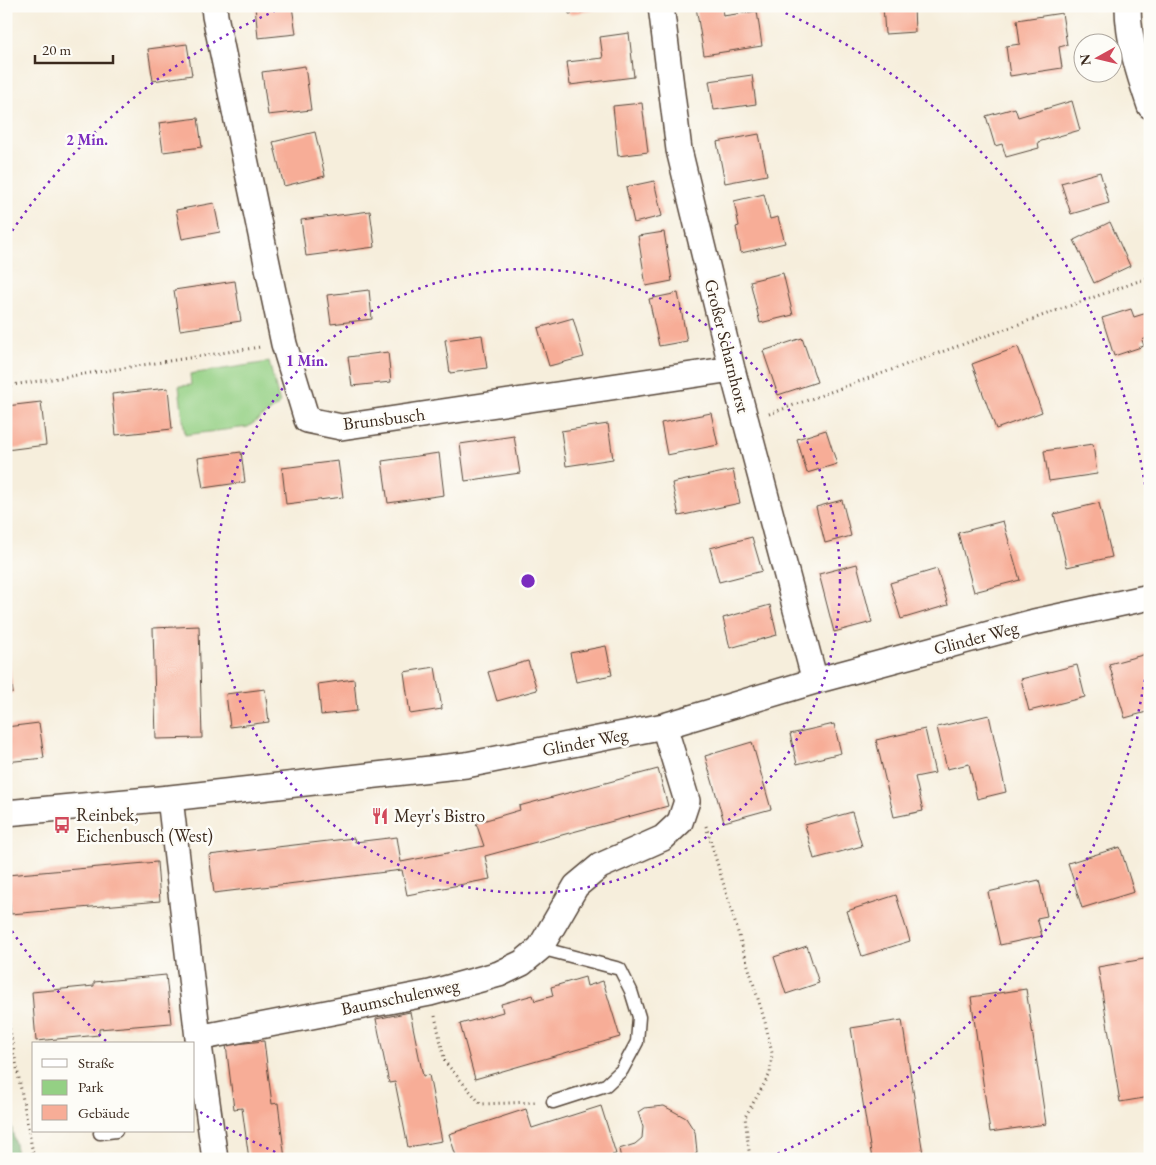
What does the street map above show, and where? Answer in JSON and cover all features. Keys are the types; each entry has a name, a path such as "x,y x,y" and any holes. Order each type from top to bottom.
{"street":[{"name":"Brunsbusch","path":"214,6 284,344 307,420 341,427 732,370"},
{"name":"Großer Scharnhorst","path":"661,6 679,150 732,370 815,681"},
{"path":"1128,6 1137,67 1150,106"},
{"name":"Glinder Weg","path":"6,813 170,798 466,765 664,726 815,681 1034,622 1150,597"},
{"path":"664,726 687,801"},
{"path":"170,798 198,1038 202,1121 215,1159"},
{"name":"Baumschulenweg","path":"198,1038 430,993 499,974 522,963 540,948 576,886 600,866 663,838 680,822 687,801"}],"lane":[{"path":"540,948 620,968 632,991 639,1017 637,1042 622,1070 606,1084 553,1102"},
{"path":"100,1133 108,1132"}],"path":[{"path":"747,422 1150,277"},
{"path":"6,386 284,344"},
{"path":"687,801 704,822 765,1022 772,1053 770,1074 745,1117 750,1159"},
{"path":"430,993 445,1062 481,1104 553,1102"},
{"path":"6,1009 34,1159"}],"green space":[{"path":"269,362 280,404 248,427 185,435 179,386 191,385 190,374"},
{"path":"6,1099 18,1159 6,1159"}],"building":[{"path":"255,6 292,6 296,34 258,38"},
{"path":"568,6 614,6 614,7 569,14"},
{"path":"722,6 723,16 757,11 762,46 704,55 696,7"},
{"path":"883,6 914,6 915,32 885,34"},
{"path":"1062,13 1067,45 1059,47 1062,68 1010,76 1006,46 1020,44 1017,20"},
{"path":"629,33 634,77 570,85 567,62 603,58 600,37"},
{"path":"187,44 192,75 153,81 148,49"},
{"path":"305,66 311,110 268,115 262,72"},
{"path":"752,75 756,104 714,110 709,81"},
{"path":"1072,101 1080,130 1038,142 1039,148 1006,157 1002,144 995,146 986,116 1015,108 1018,117"},
{"path":"642,103 648,152 618,156 613,106"},
{"path":"198,118 202,147 163,152 159,123"},
{"path":"315,132 325,176 284,186 273,142"},
{"path":"759,134 767,175 725,183 717,142"},
{"path":"1100,172 1109,203 1071,214 1061,183"},
{"path":"654,181 662,216 634,223 626,187"},
{"path":"764,194 770,219 778,217 785,243 741,253 736,227 739,226 734,201"},
{"path":"214,203 220,232 182,239 176,210"},
{"path":"370,211 375,247 306,256 301,220"},
{"path":"1110,222 1130,266 1094,283 1074,240"},
{"path":"664,232 672,281 646,286 638,236"},
{"path":"783,273 793,315 760,323 750,281"},
{"path":"235,281 241,321 180,330 174,290"},
{"path":"369,290 372,319 331,324 327,295"},
{"path":"678,293 687,341 659,346 649,299"},
{"path":"1131,309 1134,317 1150,312 1150,337 1142,340 1144,346 1114,356 1102,318"},
{"path":"573,318 584,357 549,366 538,328"},
{"path":"482,335 487,368 450,373 445,340"},
{"path":"802,338 817,382 778,395 763,351"},
{"path":"1018,347 1042,412 996,429 972,364"},
{"path":"388,352 391,382 352,386 348,357"},
{"path":"168,388 172,429 116,435 112,394"},
{"path":"41,402 46,445 6,450 6,406"},
{"path":"711,413 718,445 667,455 661,423"},
{"path":"608,424 613,459 566,466 561,431"},
{"path":"826,430 837,464 807,473 797,439"},
{"path":"514,436 520,473 465,481 460,444"},
{"path":"1093,444 1097,474 1049,481 1044,451"},
{"path":"241,452 245,482 203,488 198,458"},
{"path":"439,453 444,495 388,503 382,461"},
{"path":"338,461 343,497 286,504 282,468"},
{"path":"733,470 740,503 679,516 672,483"},
{"path":"842,500 851,536 825,543 816,507"},
{"path":"1099,503 1112,557 1067,567 1054,514"},
{"path":"1003,521 1020,580 974,592 958,533"},
{"path":"752,537 762,571 719,582 710,548"},
{"path":"857,564 872,622 834,632 819,574"},
{"path":"937,569 948,605 901,619 890,583"},
{"path":"770,605 777,635 730,648 723,618"},
{"path":"199,626 202,738 156,739 153,628"},
{"path":"606,646 612,675 576,682 570,653"},
{"path":"1150,653 1150,711 1125,718 1109,664"},
{"path":"6,659 9,659 13,693 6,694"},
{"path":"528,661 537,690 497,701 488,672"},
{"path":"1077,665 1085,697 1029,711 1021,679"},
{"path":"435,667 442,709 410,714 404,672"},
{"path":"354,679 357,711 321,715 318,684"},
{"path":"265,689 269,722 230,727 226,694"},
{"path":"989,715 1006,792 977,799 969,764 947,769 937,727"},
{"path":"39,723 44,758 6,762 6,727"},
{"path":"834,724 841,753 797,764 790,734"},
{"path":"925,729 935,773 915,777 923,811 894,817 876,740"},
{"path":"752,742 771,809 724,822 705,756"},
{"path":"658,769 668,806 485,856 490,879 407,895 402,870 214,893 209,855 354,838 355,842 397,837 401,862 484,846 476,823 520,810 519,806"},
{"path":"852,812 862,846 814,859 805,825"},
{"path":"1120,847 1134,892 1082,908 1068,863"},
{"path":"157,862 160,901 11,914 7,875"},
{"path":"1039,880 1047,916 1037,918 1042,936 1000,945 988,892"},
{"path":"896,895 910,941 862,956 847,911"},
{"path":"807,946 819,983 786,994 774,957"},
{"path":"1150,958 1150,1097 1120,1102 1098,967"},
{"path":"166,975 171,1023 99,1029 99,1035 36,1041 32,992 94,986 94,982"},
{"path":"585,977 587,986 603,981 620,1037 475,1079 460,1024 503,1012 501,1004 533,995 535,1001 553,996 551,987"},
{"path":"1026,989 1046,1124 990,1132 971,997"},
{"path":"410,1012 423,1076 429,1075 442,1141 408,1147 395,1082 389,1083 376,1019"},
{"path":"902,1020 923,1154 891,1159 872,1159 851,1028"},
{"path":"264,1041 272,1104 278,1103 285,1159 249,1159 242,1108 234,1109 226,1045"},
{"path":"601,1106 616,1154 612,1155 614,1159 457,1159 449,1134 526,1109 532,1128"},
{"path":"664,1106 686,1118 695,1132 697,1152 693,1159 621,1159 619,1149 635,1144 642,1138 643,1127 638,1112 644,1108"}],"place":[{"name":"Meyr's Bistro","path":"380,816"},
{"name":"Reinbek, Eichenbusch (West)","path":"62,825"}]}
